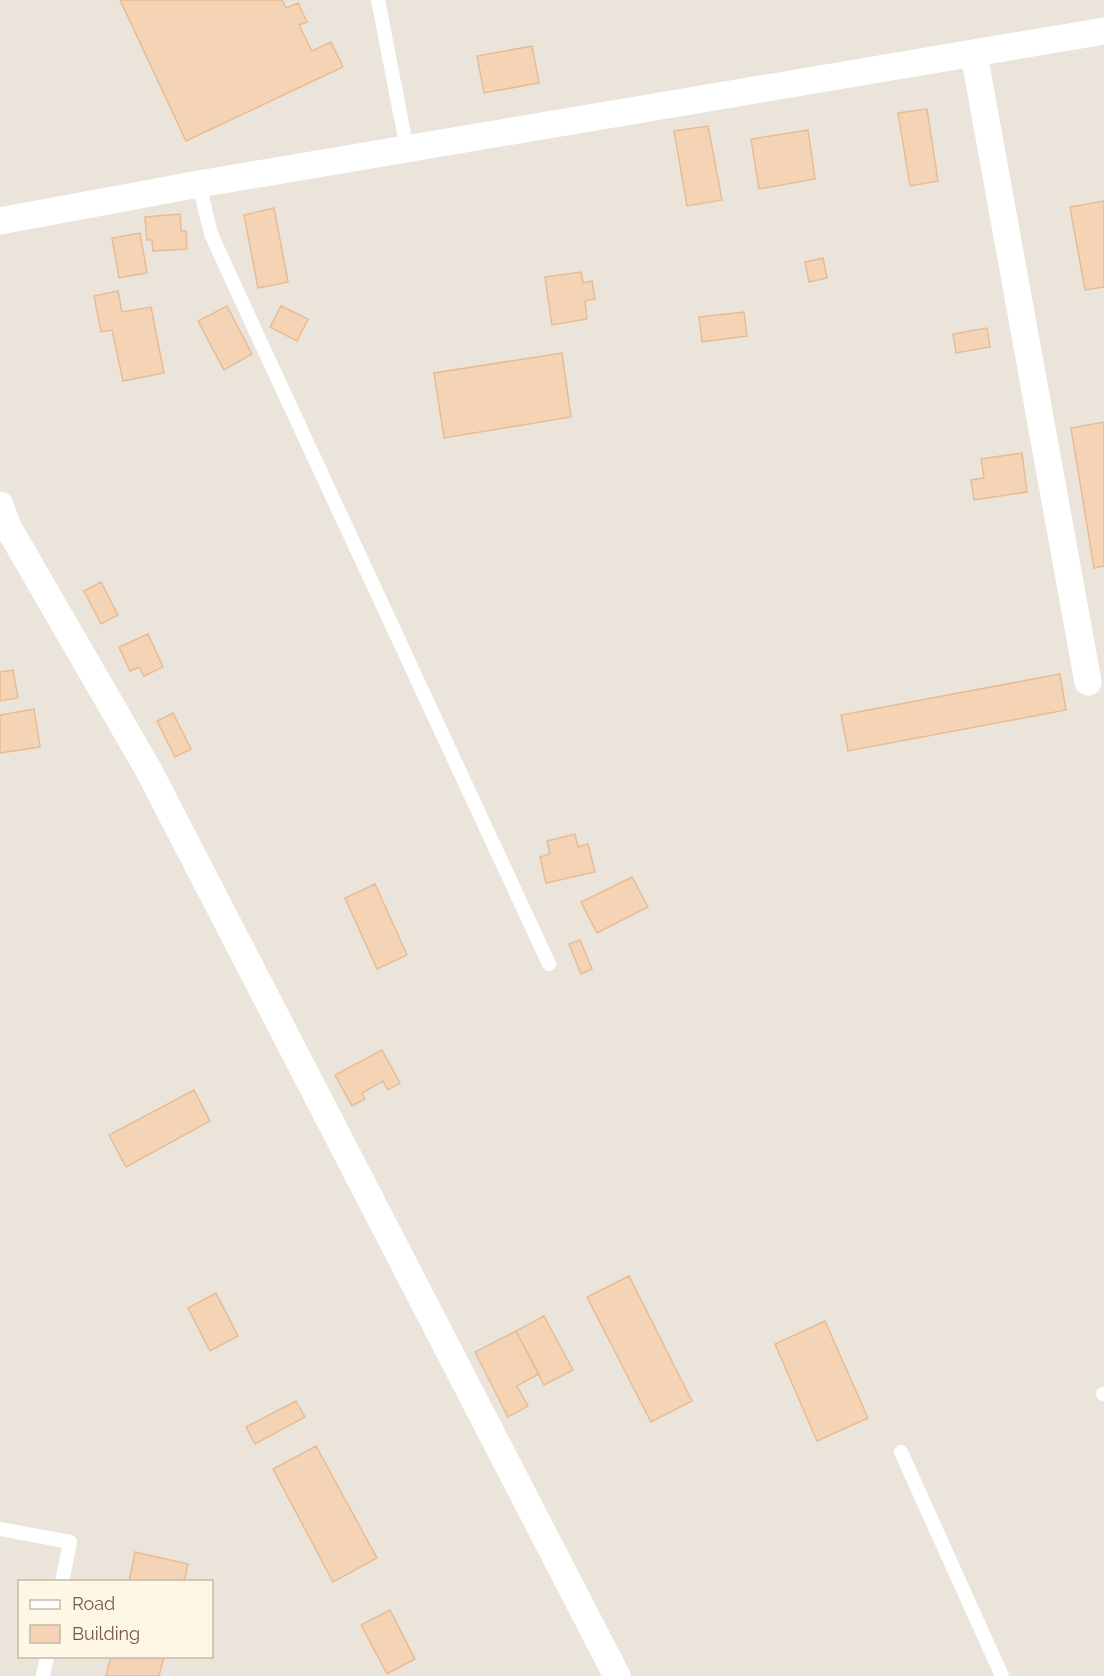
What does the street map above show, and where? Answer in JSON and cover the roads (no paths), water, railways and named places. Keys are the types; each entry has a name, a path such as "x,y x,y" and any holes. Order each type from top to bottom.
{"street":[{"path":"0,221 199,184 1104,31"},
{"path":"974,54 1088,682"},
{"path":"0,505 8,527 153,780 617,1676"}],"lane":[{"path":"378,0 407,149"},
{"path":"199,184 211,234 549,964"},
{"path":"901,1452 1002,1676"},
{"path":"0,1529 70,1542 62,1580"},
{"path":"43,1676 47,1658"}]}
